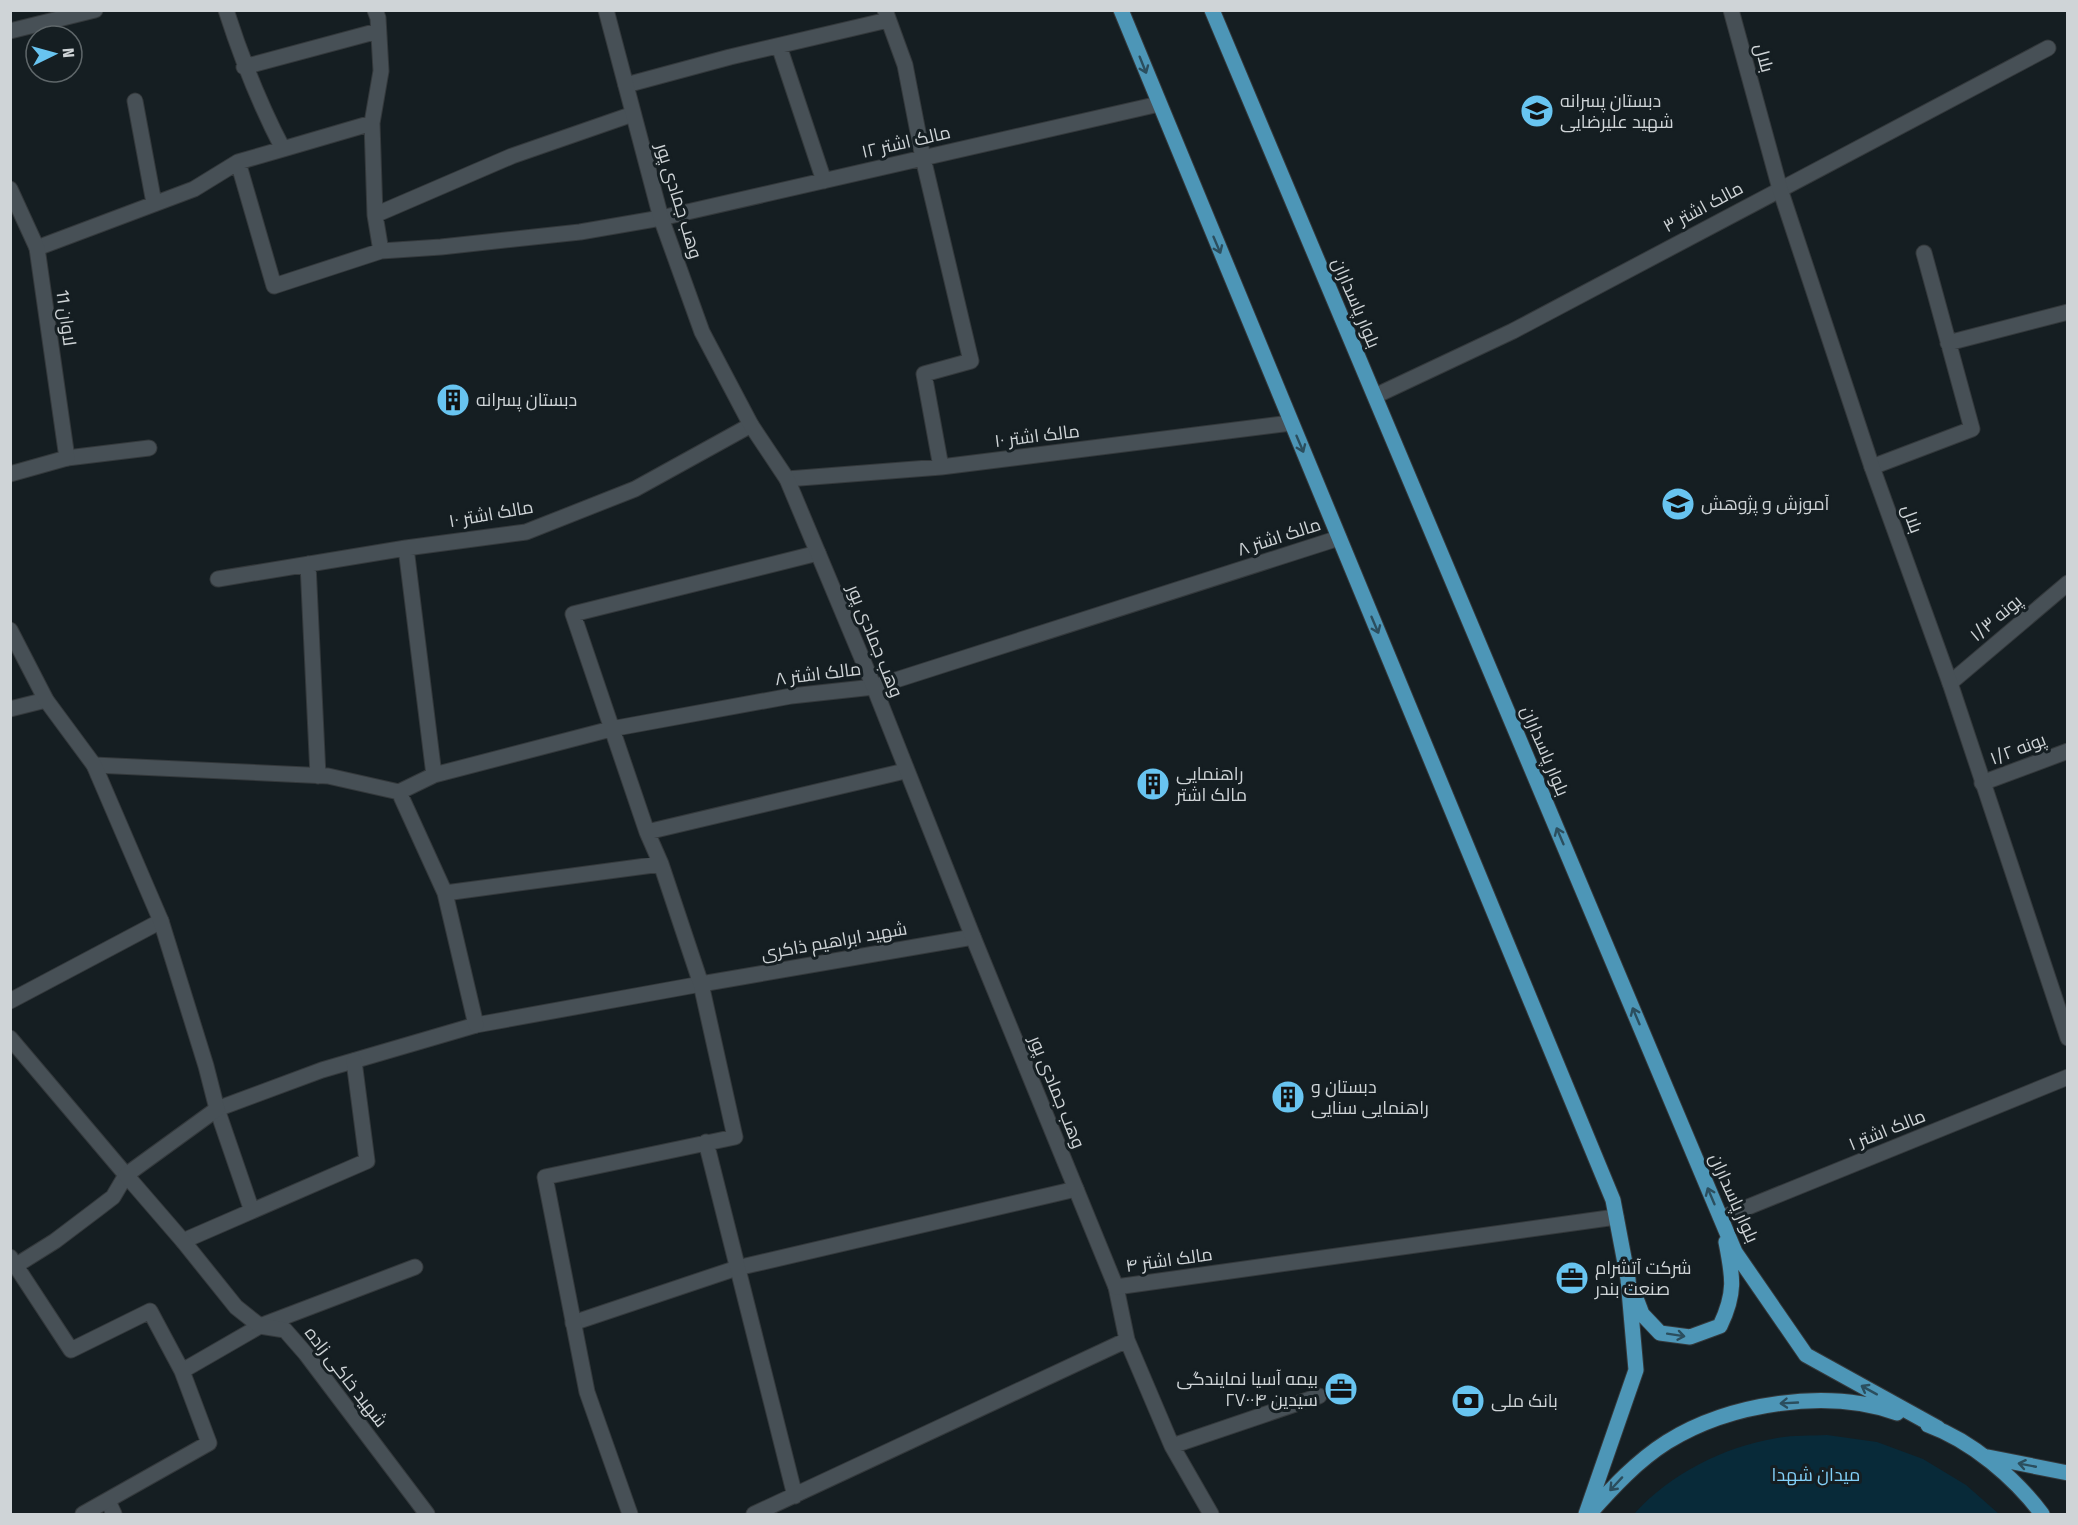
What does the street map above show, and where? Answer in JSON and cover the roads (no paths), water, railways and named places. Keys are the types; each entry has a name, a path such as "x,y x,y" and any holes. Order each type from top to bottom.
{"main road":[{"path":"1121,10 1613,1200 1628,1279 1636,1370 1587,1515"},
{"name":"بلوار پاسداران","path":"1212,10 1735,1252 1806,1355 1938,1428"},
{"path":"1628,1279 1642,1314 1660,1333 1690,1337 1720,1326 1729,1308 1733,1278 1721,1218"},
{"path":"1587,1515 1623,1476 1667,1442 1718,1418 1773,1404 1829,1401 1885,1409 1938,1428 1986,1457 2028,1495 2042,1515"},
{"path":"1986,1457 2067,1473"}],"street":[{"path":"10,31 95,10"},
{"path":"226,10 244,67 283,149"},
{"path":"375,10 381,71 372,123 375,215 381,250"},
{"name":"وهب جمادی پور","path":"606,10 661,218 702,332 751,425 787,479 874,687 905,771 1116,1287"},
{"name":"بلال","path":"1731,10 1780,189 1872,467 1950,683 2067,1038"},
{"path":"626,85 779,46 887,15 905,65 923,158 971,361 924,374 942,467"},
{"path":"244,67 378,31"},
{"path":"779,46 824,181"},
{"name":"مالک اشتر ۳","path":"1375,396 1513,331 2048,48"},
{"path":"135,101 154,203"},
{"name":"مالک اشتر ۱۲","path":"238,162 274,286 381,250 441,247 569,233 661,218 1160,104"},
{"path":"375,215 512,156 633,114"},
{"path":"37,248 194,189 238,162 372,123"},
{"name":"لاوان 11","path":"10,189 37,248 67,458"},
{"path":"1872,467 1972,429 1924,253"},
{"path":"1948,343 2067,312"},
{"name":"مالک اشتر ۱۰","path":"787,479 942,467 1291,423"},
{"name":"مالک اشتر ۱۰","path":"218,579 406,548 526,532 635,489 751,425"},
{"path":"10,474 67,458 148,448"},
{"name":"مالک اشتر ۸","path":"399,792 434,775 611,729 791,696 874,687 1339,538"},
{"path":"406,548 434,775"},
{"path":"630,1515 587,1392 545,1177 735,1137 701,984 573,614 818,553"},
{"path":"308,564 318,776"},
{"name":"پونه ۱/۳","path":"1950,683 2067,583"},
{"path":"10,630 46,700 94,765 161,921 217,1108 252,1211"},
{"path":"10,709 46,700"},
{"name":"پونه ۱/۲","path":"1982,783 2067,751"},
{"path":"94,765 328,776 399,792 445,893 476,1025"},
{"path":"647,832 905,771"},
{"path":"445,893 661,864"},
{"path":"10,1001 161,921"},
{"name":"شهید ابراهیم ذاکری","path":"13,1261 55,1241 113,1197 126,1175 217,1108 322,1070 476,1025 973,937"},
{"name":"شهید خاکی زاده","path":"10,1038 183,1241 236,1307 260,1326 285,1330 306,1354 427,1515"},
{"path":"183,1241 368,1161 354,1061"},
{"name":"مالک اشتر ۱","path":"1721,1218 2067,1077"},
{"path":"706,1142 795,1496"},
{"path":"573,1323 737,1268 1076,1189"},
{"name":"مالک اشتر ۴","path":"1211,1515 1172,1446 1127,1340 1116,1287 1616,1217"},
{"path":"13,1261 71,1350 150,1311 182,1371 209,1443 111,1508 83,1515"},
{"path":"182,1371 260,1326 415,1267"},
{"path":"754,1515 1127,1340"},
{"path":"1172,1446 1319,1396"}],"place":[{"name":"دبستان پسرانه شهید علیرضایی","path":"1537,111"},
{"name":"دبستان پسرانه","path":"453,400"},
{"name":"آموزش و پژوهش","path":"1678,504"},
{"name":"راهنمایی مالک اشتر","path":"1153,784"},
{"name":"دبستان و راهنمایی سنایی","path":"1288,1097"},
{"name":"شرکت آتشرام صنعت بندر","path":"1572,1278"},
{"name":"بیمه آسیا نمایندگی سیدین ۲۷۰۰۴","path":"1341,1389"},
{"name":"بانک ملی","path":"1468,1401"}],"park label":[{"name":"میدان شهدا","path":"1816,1475"}]}
